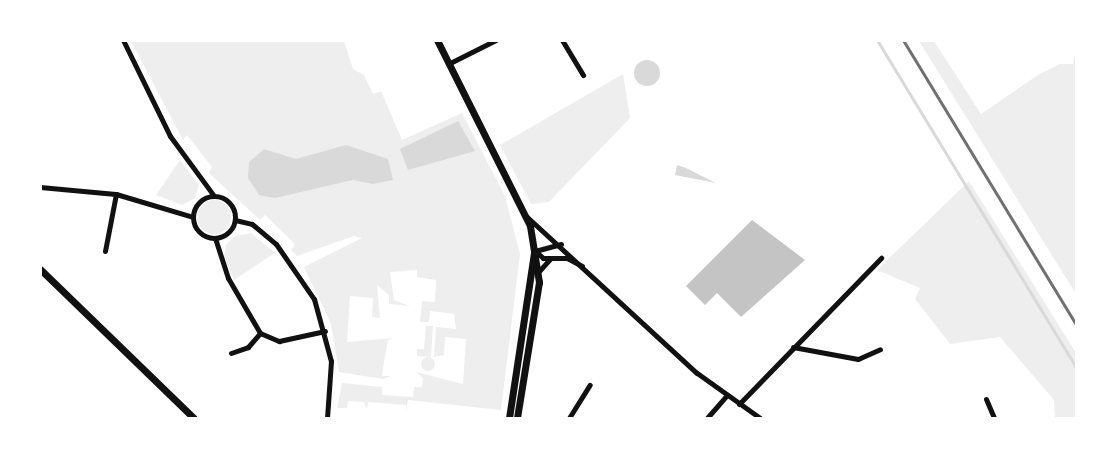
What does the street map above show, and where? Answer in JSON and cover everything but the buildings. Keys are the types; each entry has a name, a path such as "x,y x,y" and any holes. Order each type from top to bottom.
{"street":[{"path":"123,40 170,136 214,196 231,204 235,220 230,231 215,238 200,232 194,218 199,202 214,196"},
{"path":"436,40 526,216 540,270 518,418"},
{"path":"448,63 496,40"},
{"path":"562,40 583,75"},
{"path":"40,187 116,194 194,218"},
{"path":"105,251 116,194"},
{"path":"526,216 561,244 652,333 727,395 760,418"},
{"path":"235,220 261,229 292,262 325,331 332,385 327,418"},
{"path":"215,238 228,278 260,333 279,341 325,331"},
{"path":"535,251 561,244"},
{"path":"535,251 550,260 567,258 585,268"},
{"path":"509,418 535,251"},
{"path":"739,404 881,258"},
{"path":"540,270 550,260"},
{"path":"40,269 194,418"},
{"path":"231,353 248,347 260,333"},
{"path":"793,347 858,359 880,350"},
{"path":"569,418 590,384"},
{"path":"707,418 727,395"},
{"path":"986,399 993,418"}],"shaded area":[{"path":"131,41 344,41 353,69 364,75 373,94 381,91 402,140 462,113 505,196 520,254 501,410 408,400 406,411 406,405 368,402 367,409 364,402 348,401 347,408 337,408 342,383 382,387 382,395 413,397 414,387 422,387 423,378 416,372 463,384 466,339 445,337 444,355 434,357 436,327 456,329 454,314 430,311 429,322 420,322 422,301 435,302 436,280 417,277 417,270 390,272 394,300 410,306 389,304 389,295 377,285 380,318 372,317 373,298 350,296 347,342 394,338 388,340 382,376 391,376 383,379 339,372 331,324 304,267 362,238 354,236 297,256 291,250 295,244 265,215 260,220 209,173 212,167 187,135 183,140"},
{"path":"919,41 934,41 981,114 1038,75 1060,64 1073,64 1076,48 1076,294"},
{"path":"647,60 656,64 660,73 656,82 647,86 638,82 634,73 638,64"},
{"path":"623,74 630,118 549,202 531,204 500,145"},
{"path":"458,121 475,151 408,170 400,149"},
{"path":"346,145 388,159 393,180 373,184 353,180 275,198 259,195 248,178 249,162 264,149 296,159"},
{"path":"180,160 199,185 195,198 182,205 156,195"},
{"path":"677,165 686,168 716,183 675,175"},
{"path":"969,181 1076,353 1076,418 1055,418 1054,400 1000,337 950,344 915,299 920,288 877,270"},
{"path":"214,200 226,205 231,217 226,229 214,234 202,229 197,217 202,205"},
{"path":"251,233 275,253 234,280 224,257 226,245 235,236"},
{"path":"426,326 433,326 431,357 417,356 417,349 424,349"},
{"path":"428,357 433,359 435,364 433,369 428,371 423,369 421,364 423,359"}],"waterway":[{"path":"877,40 1076,367"}],"railway":[{"path":"903,40 1076,324"}]}
